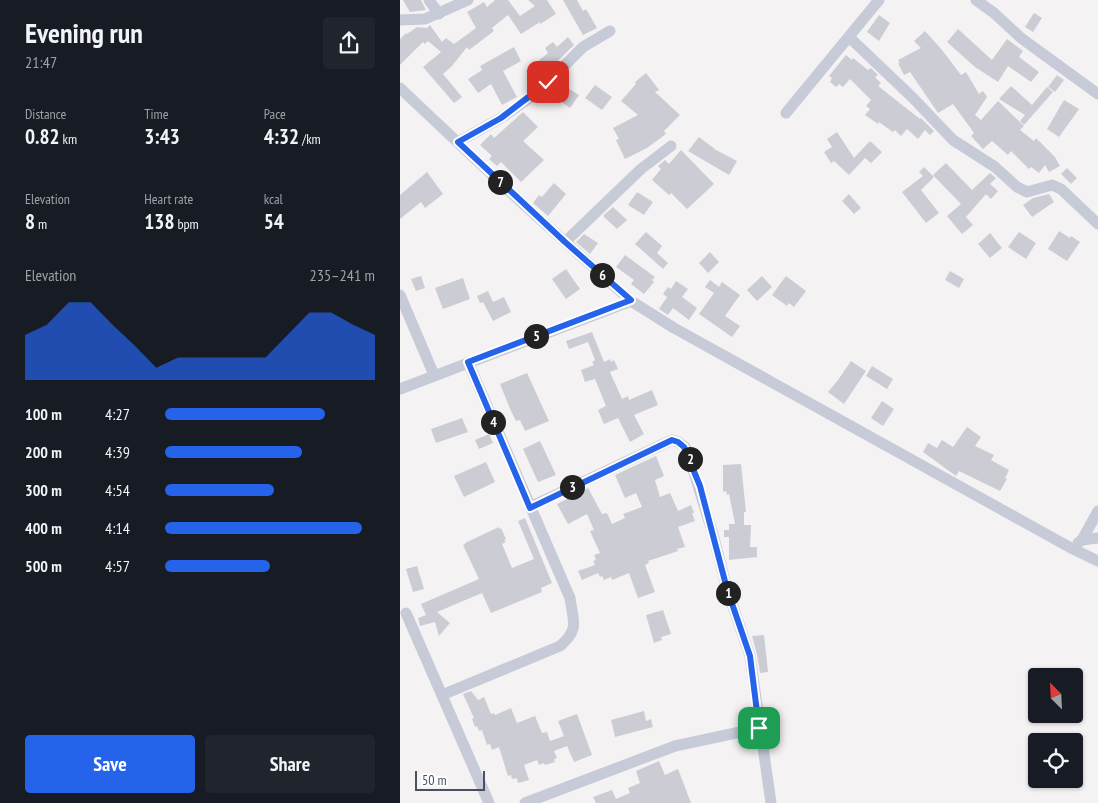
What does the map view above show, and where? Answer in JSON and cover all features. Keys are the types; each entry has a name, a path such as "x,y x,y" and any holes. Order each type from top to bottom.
{"street":[{"path":"429,0 439,14"},
{"path":"400,20 425,19 468,0"},
{"path":"786,113 879,0"},
{"path":"976,0 994,13 1021,38 1098,94"},
{"path":"458,142 501,118 524,102 548,82 583,47 610,31"},
{"path":"849,37 913,98 953,140 995,167 1016,188 1026,192 1052,185 1061,189 1098,224"},
{"path":"400,88 565,242 631,300 683,333 1071,548 1098,561"},
{"path":"565,242 640,169 671,146"},
{"path":"400,295 434,376"},
{"path":"400,390 631,300"},
{"path":"442,695 560,646 571,637 574,628 570,598 468,362"},
{"path":"530,508 672,440 684,447 700,486 727,589 750,656 771,803"},
{"path":"1071,548 1082,540 1098,511"},
{"path":"1082,540 1098,538"},
{"path":"406,613 489,803"},
{"path":"525,803 675,746 759,728"}],"building":[{"path":"403,0 421,0 426,10 410,12"},
{"path":"495,0 508,0 520,16 535,6 528,0 547,0 556,14 521,34 508,15 492,28 494,31 469,50 467,47 443,74 462,97 454,103 423,67 441,52 428,41 425,44 423,42 400,65 400,39 406,33 417,27 427,28 430,25 442,42 446,38 454,44 476,28 467,12 484,2 487,7"},
{"path":"563,0 577,0 583,11 586,9 597,28 583,35"},
{"path":"1034,13 1042,18 1033,32 1025,27"},
{"path":"879,15 890,23 879,41 867,32"},
{"path":"958,29 992,60 1007,39 1023,51 1019,57 1039,72 1031,82 1008,66 998,82 975,67 947,42"},
{"path":"925,31 961,75 966,72 979,94 983,91 987,97 975,115 981,120 998,101 1024,126 1020,130 1034,141 1036,138 1055,157 1060,166 1049,172 1045,165 1039,173 1031,167 1029,169 1011,151 1008,155 992,141 983,149 971,136 974,133 953,104 938,113 910,72 904,75 898,63 900,63 898,60 921,48 914,41"},
{"path":"568,37 574,45 536,82 526,71 548,53 545,48 553,42 557,47"},
{"path":"514,47 521,61 503,71 517,97 502,105 491,84 478,93 468,79 482,70 480,66"},
{"path":"846,55 868,70 871,68 878,75 875,77 881,83 878,86 921,118 934,131 930,135 925,130 918,139 907,129 901,136 895,130 893,132 865,115 870,109 866,106 871,100 850,79 843,87 839,84 836,87 830,82 832,78 829,76"},
{"path":"646,73 659,90 655,92 680,115 664,131 666,134 647,148 625,159 616,140 619,139 613,128 638,115 621,101 636,84 635,82"},
{"path":"1057,75 1064,80 1055,92 1048,87"},
{"path":"559,82 579,95 570,108 550,94"},
{"path":"595,85 612,97 602,110 585,98"},
{"path":"1011,86 1032,105 1047,87 1053,92 1024,125 1020,121 1025,115 999,99"},
{"path":"1064,100 1079,109 1059,137 1047,129"},
{"path":"523,112 538,127 523,141 544,160 521,182 501,162 497,166 489,159 492,156 480,145 491,134 494,138"},
{"path":"837,132 854,158 870,141 882,152 871,163 865,158 849,175 834,161 831,163 824,152 832,147 827,139"},
{"path":"699,137 716,150 737,161 729,175 688,151"},
{"path":"681,150 714,184 687,209 671,193 669,195 652,180 661,169 658,166 665,160 669,164"},
{"path":"946,163 972,190 990,173 996,178 990,184 998,191 991,199 986,194 966,217 973,225 962,234 947,216 961,204 933,175"},
{"path":"924,167 934,177 921,190 939,213 926,223 902,192 923,176 919,172"},
{"path":"1067,168 1077,178 1071,184 1061,174"},
{"path":"427,172 443,194 425,208 421,202 400,219 400,195"},
{"path":"554,183 566,194 548,216 533,203 539,195 542,197"},
{"path":"637,192 653,202 644,215 628,205"},
{"path":"849,194 861,208 854,214 842,201"},
{"path":"1049,194 1054,202 1032,217 1023,205 1033,198"},
{"path":"613,207 627,220 617,229 603,216"},
{"path":"1059,231 1080,242 1067,261 1048,249"},
{"path":"646,232 662,246 657,253 668,263 663,269 635,244"},
{"path":"1019,232 1036,243 1026,259 1008,247"},
{"path":"990,233 1002,248 990,258 978,244"},
{"path":"584,234 598,243 590,254 576,242"},
{"path":"710,252 719,262 708,273 699,263"},
{"path":"625,255 655,277 652,280 654,282 644,294 631,284 634,280 616,267"},
{"path":"566,269 580,289 566,299 552,279"},
{"path":"950,271 964,279 959,288 945,280"},
{"path":"421,276 425,288 416,291 411,279"},
{"path":"762,276 772,287 757,301 747,290"},
{"path":"786,276 806,291 794,307 789,303 787,306 772,295"},
{"path":"463,278 470,299 443,309 435,288"},
{"path":"710,280 719,287 722,282 740,295 725,316 740,326 732,337 699,314 714,293 705,287"},
{"path":"676,281 688,289 682,297 697,308 689,320 673,308 668,315 659,309 667,297 663,294 668,287 671,289"},
{"path":"488,291 493,302 504,297 511,312 493,321 483,302 480,303 477,296"},
{"path":"592,332 604,362 610,359 611,362 614,360 618,369 610,372 622,399 628,396 629,400 652,390 658,405 634,415 644,434 630,442 618,418 604,424 598,410 606,406 595,379 585,382 581,370 594,365 592,362 595,360 588,342 569,349 566,341"},
{"path":"851,361 866,371 844,404 828,392"},
{"path":"872,366 893,379 887,389 866,376"},
{"path":"527,373 549,421 525,431 520,420 516,421 500,384"},
{"path":"882,401 894,409 883,426 871,418"},
{"path":"462,418 468,432 436,443 431,429"},
{"path":"967,427 981,437 975,446 994,455 991,460 1009,470 1005,478 1007,479 1000,491 959,471 956,476 923,452 928,443 937,448 942,440 953,447"},
{"path":"489,434 493,443 479,449 475,440"},
{"path":"540,441 556,475 538,482 523,449"},
{"path":"656,456 664,476 655,480 660,497 670,493 678,511 691,505 694,513 692,513 695,521 678,527 685,547 648,561 649,563 645,565 655,592 638,598 629,573 612,580 611,577 604,580 598,573 582,580 578,571 595,565 593,561 596,560 594,555 600,553 590,531 594,530 587,514 568,524 557,504 588,488 602,514 607,513 612,524 625,518 623,514 642,507 636,493 625,498 615,475"},
{"path":"486,462 495,482 464,497 454,476"},
{"path":"741,464 746,512 744,512 744,525 751,525 750,547 757,547 757,557 729,560 729,537 724,537 724,530 729,530 729,524 735,524 729,494 727,495 726,491 723,492 723,465"},
{"path":"525,518 552,583 541,588 542,592 491,613 482,593 437,612 450,623 439,636 435,622 420,626 418,618 426,615 421,604 479,579 463,545 465,543 499,527 506,539 504,540 506,542 502,544 512,568 534,559 518,521"},
{"path":"417,566 424,589 413,592 406,569"},
{"path":"663,610 671,634 661,637 662,640 654,643 646,615"},
{"path":"764,635 768,672 760,673 752,636"},
{"path":"471,691 478,700 484,697 491,714 494,713 495,715 511,708 517,723 535,716 542,733 547,732 550,741 564,736 558,721 577,714 592,755 574,762 567,746 554,751 557,758 554,759 555,762 539,765 537,760 524,765 529,780 518,783 517,778 512,779 511,775 508,776 499,747 492,750 490,744 487,745 482,730 479,731 477,726 475,727 472,719 474,718 463,694"},
{"path":"644,711 646,721 651,719 653,727 615,737 611,720"},
{"path":"659,761 665,775 678,769 691,803 596,803 593,797 612,790 616,799 630,793 628,788 640,783 636,771"}],"route":[{"path":"548,82 501,118 458,142 522,203 631,300 468,362 530,508 659,445 672,440 684,447 700,486 727,589 750,656 756,690 759,728"}]}
